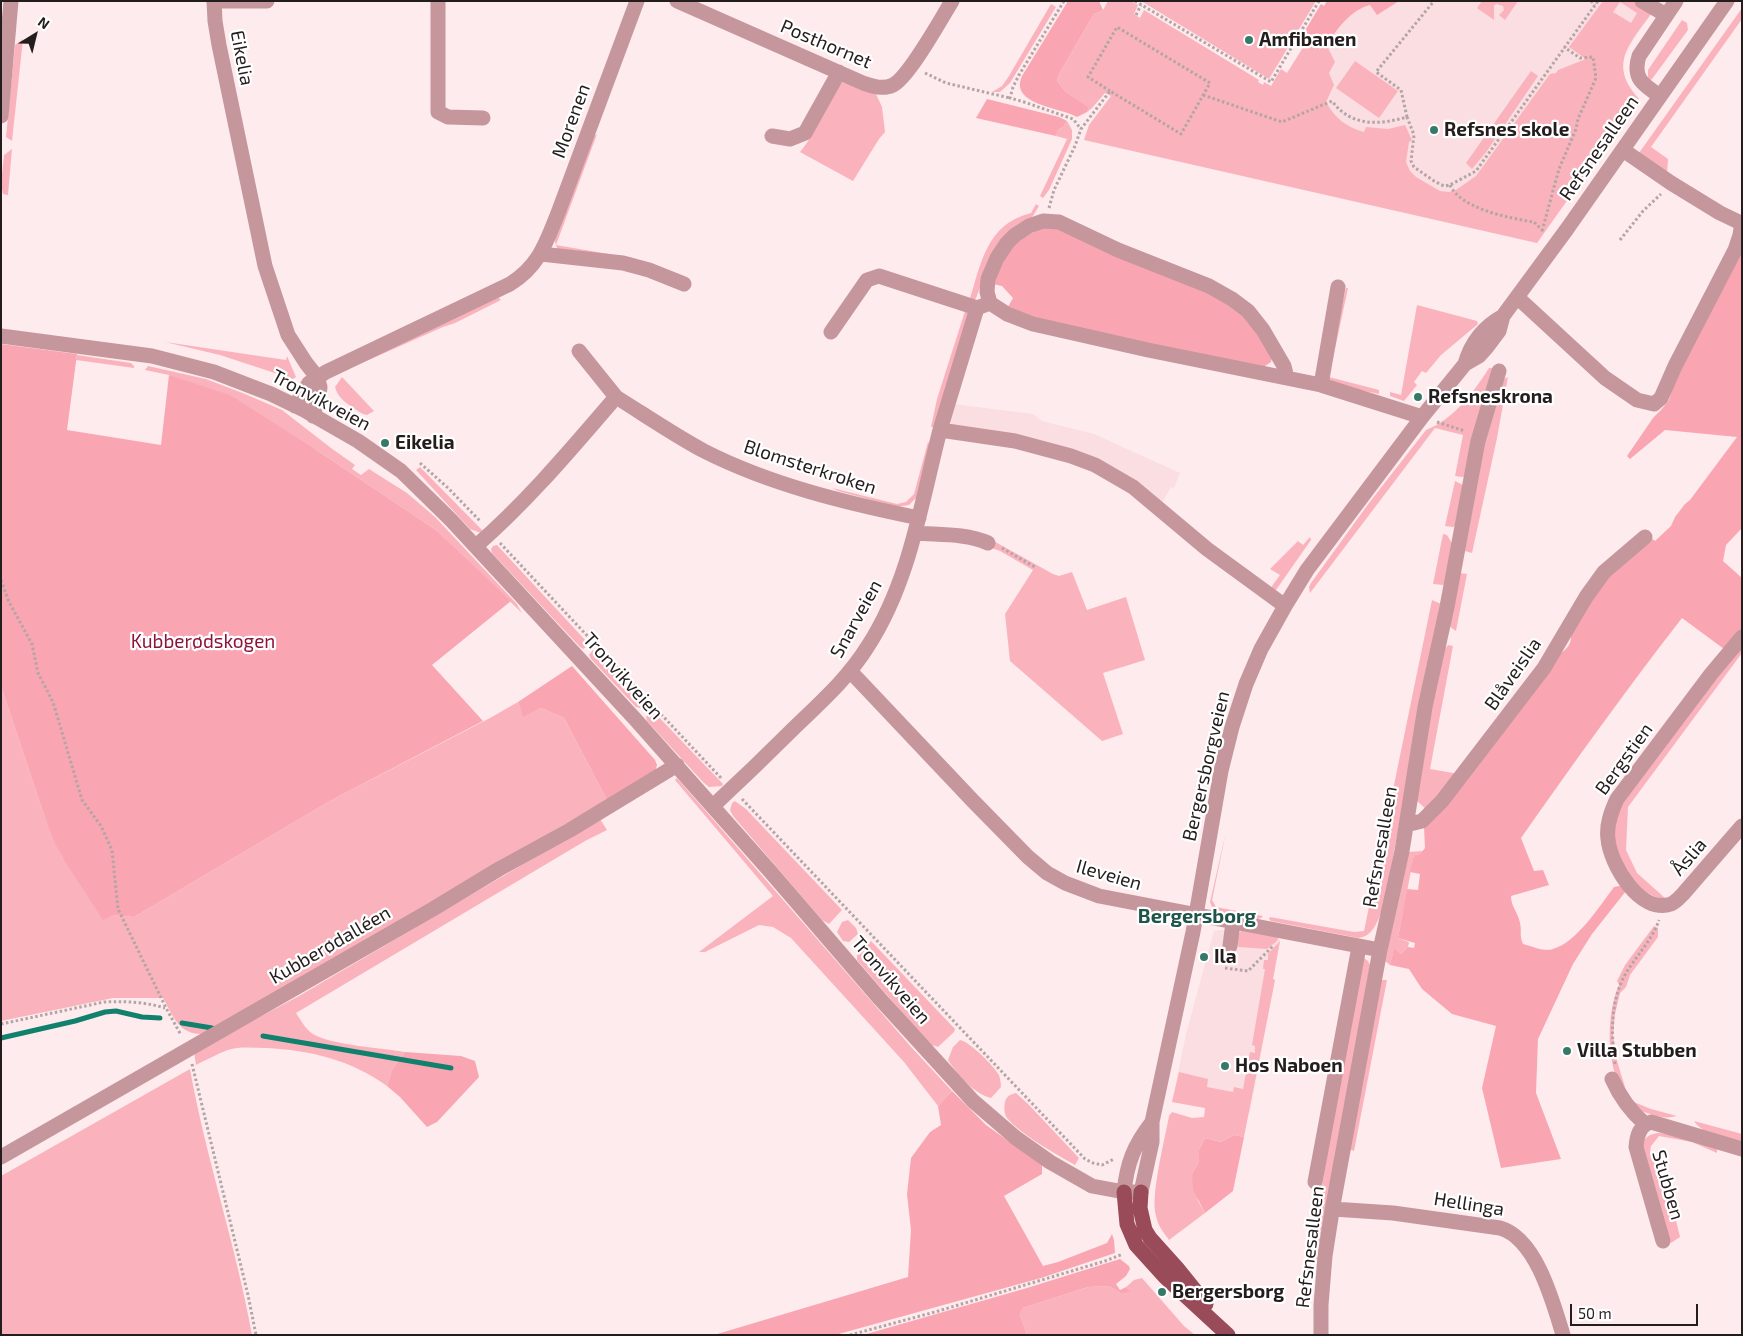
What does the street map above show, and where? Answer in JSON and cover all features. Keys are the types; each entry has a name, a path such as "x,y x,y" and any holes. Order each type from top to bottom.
{"main road":[{"path":"1124,1192 1128,1224 1136,1245 1165,1277 1229,1335"},
{"path":"1141,1192 1140,1208 1142,1221 1150,1238 1177,1268 1229,1335"}],"street":[{"path":"1,116 12,1"},
{"name":"Eikelia","path":"214,1 214,21 265,266 288,334 306,364 317,377"},
{"name":"Eikelia","path":"220,1 267,1"},
{"path":"438,1 438,112 448,116 483,118"},
{"name":"Morenen","path":"317,377 522,277 541,254 637,1"},
{"name":"Posthornet","path":"677,1 863,83 877,87 893,85 900,80 913,63 952,1"},
{"path":"1642,1 1666,15"},
{"path":"1660,96 1650,90 1639,79 1637,63 1639,56 1676,1"},
{"name":"Refsnesalleen","path":"1502,316 1623,150 1727,1"},
{"path":"772,136 790,139 805,133 839,72"},
{"path":"1517,296 1605,378 1637,400 1654,404 1661,398 1675,366 1735,250 1742,223 1720,213 1671,183 1623,150"},
{"path":"984,305 988,279 997,258 1007,243 1016,235 1043,221 1059,222 1118,250 1209,286 1232,299 1248,311 1263,330 1284,366 1287,378"},
{"path":"541,254 623,263 649,270 684,284"},
{"path":"831,332 867,280 879,276 984,305 1033,324 1321,386 1422,417"},
{"path":"1321,386 1338,287"},
{"name":"Snarveien","path":"713,806 850,672 869,645 892,600 915,533 940,430 984,305"},
{"name":"Bergersborgveien","path":"1141,1192 1152,1142 1152,1122 1196,916 1221,771 1232,727 1246,684 1261,648 1307,570 1422,417 1465,364 1469,348 1489,324 1502,316"},
{"name":"Tronvikveien","path":"1,336 152,356 188,364 241,382 295,406 358,442 401,471 476,546 677,765 880,999 973,1102 1016,1138 1050,1162 1092,1186 1124,1192 1141,1192"},
{"name":"Blomsterkroken","path":"578,351 616,396 672,433 706,451 785,484 814,493 919,518"},
{"name":"Refsnesalleen","path":"1321,1335 1321,1305 1325,1256 1380,950 1402,851 1424,707 1447,608 1478,441 1499,371"},
{"path":"295,406 309,382 317,377 320,387 313,416"},
{"path":"476,546 560,462 616,396"},
{"path":"940,430 1015,441 1071,456 1095,465 1133,487 1207,549 1285,606"},
{"path":"915,533 963,536 988,543"},
{"name":"Blåveislia","path":"1406,825 1422,821 1442,801 1525,695 1544,668 1586,597 1604,572 1645,537"},
{"name":"Bergstien","path":"1662,905 1651,903 1640,896 1626,882 1617,869 1610,853 1608,839 1607,827 1610,814 1617,799 1711,674 1742,637"},
{"name":"Ileveien","path":"850,672 1028,857 1047,873 1064,883 1098,896 1380,950"},
{"name":"Kubberødalléen","path":"1,1158 499,869 570,830 677,765"},
{"name":"Åslia","path":"1662,905 1676,901 1742,826"},
{"path":"1230,946 1233,922"},
{"path":"1315,1182 1359,947"},
{"path":"1612,1079 1624,1102 1633,1114 1645,1124"},
{"name":"Bergersborgveien","path":"1124,1192 1126,1173 1131,1156 1140,1137 1152,1122"},
{"name":"Stubben","path":"1662,1241 1636,1147 1638,1132 1645,1124 1651,1122 1742,1149"},
{"name":"Hellinga","path":"1333,1209 1393,1213 1510,1230 1526,1247 1540,1272 1552,1300 1563,1335"}],"path":[{"path":"1010,98 1019,75 1064,1"},
{"path":"1135,1 1271,82 1319,1"},
{"path":"1434,1 1376,72 1401,90 1407,117 1414,135 1411,160 1414,167 1444,186 1450,185 1476,171 1596,3 1591,1"},
{"path":"1136,15 1141,5"},
{"path":"1117,27 1210,83 1181,134 1110,91 1088,77 1117,27"},
{"path":"1542,231 1559,169 1596,78 1593,57 1580,58 1564,47"},
{"path":"913,63 928,75 946,83 1024,102 1073,119 1081,128"},
{"path":"1051,201 1081,128 1110,91"},
{"path":"1203,95 1282,122 1332,101 1337,108 1351,117 1374,124 1407,117"},
{"path":"1620,240 1643,211 1671,183"},
{"path":"1450,185 1453,193 1470,203 1516,220 1534,222 1542,231 1544,237"},
{"path":"1437,422 1463,430 1478,441"},
{"path":"420,463 448,488 491,533 1084,1159 1093,1164 1102,1165 1116,1157"},
{"path":"988,543 1002,548 1034,567"},
{"path":"1,580 9,602 32,644 38,672 53,702 82,800 101,826 112,850 118,909 188,1049 256,1335"},
{"path":"1612,1079 1615,1068 1612,1040 1616,998 1626,974 1657,926 1662,905"},
{"path":"1225,968 1248,971 1287,932"},
{"path":"1,1024 104,1002 149,1003 166,1008"},
{"path":"850,1335 935,1312 1105,1261 1126,1252"}],"shaded area":[{"path":"1108,1 1131,1 1138,5 1134,14 1140,18 1144,10 1259,80 1258,82 1263,85 1264,82 1271,86 1281,69 1287,73 1306,43 1312,47 1327,46 1335,62 1329,73 1334,85 1326,102 1333,113 1346,125 1364,132 1366,127 1388,129 1405,125 1412,140 1409,142 1406,162 1410,171 1416,177 1440,191 1449,192 1456,190 1476,176 1550,74 1586,59 1569,47 1603,1 1635,1 1651,14 1629,45 1623,65 1630,87 1639,99 1537,243 1084,140 1089,125 1111,96 1105,93 1087,112 1087,107 1066,92 1057,81 1059,74 1094,14 1103,10","holes":["1620,2 1637,13 1631,23 1613,12"]},
{"name":"Amfibanen","path":"1141,1 1316,1 1269,79"},
{"name":"Refsnes skole","path":"1327,1 1667,1 1665,5 1653,12 1635,37 1624,57 1622,69 1626,81 1639,99 1537,243 1237,174 1239,155 1305,43 1300,39 1321,4 1324,6"},
{"path":"1482,1 1518,1 1505,20 1499,15 1504,10 1503,6 1496,4 1494,6 1494,20 1477,8"},
{"path":"1051,4 1056,7 1010,83 1000,92 992,92 1002,86 1009,76"},
{"path":"1742,8 1742,19 1651,147 1668,159 1667,174 1639,153"},
{"path":"1682,20 1687,23 1688,30 1650,80 1648,78 1648,70"},
{"path":"23,39 12,141 6,137 15,45"},
{"path":"1355,61 1398,91 1379,118 1336,88"},
{"path":"1531,71 1538,76 1487,151 1472,169 1466,163"},
{"path":"842,82 876,94 882,107 885,132 853,181 800,152"},
{"path":"1067,121 1072,130 1072,139 1049,190 1043,198 1040,196 1067,139 1056,136 1058,130"},
{"path":"597,134 556,245 555,236 594,136"},
{"path":"12,149 8,195 3,194 2,175 4,155"},
{"path":"1036,204 1039,206 1033,216 992,256 976,298 973,302 969,302 982,260 995,236 1004,226 1016,218 1031,213"},
{"path":"556,245 632,258 629,260 558,251"},
{"path":"1346,288 1348,288 1329,377 1379,390 1379,394 1345,386 1328,379"},
{"path":"498,297 501,300 455,323 353,367"},
{"path":"1417,305 1477,321 1478,324 1441,355 1426,373 1422,371 1414,382 1417,385 1404,401 1390,396 1390,392 1401,395"},
{"path":"966,308 970,310 934,427 931,427 937,399"},
{"path":"165,342 286,360 287,356 296,377 293,379 220,355"},
{"path":"77,355 131,363 134,368 76,360"},
{"path":"148,366 206,379 282,410 355,465 352,469 361,475 369,469 407,493 435,517 516,603 522,613 436,530 318,451 169,375 145,370"},
{"path":"1489,368 1494,368 1466,476 1455,476 1463,435 1435,428 1310,593 1309,587 1311,583 1369,503 1426,430 1454,412 1469,396"},
{"path":"342,377 374,411 367,415 363,414 339,396 335,387"},
{"path":"1508,377 1472,553 1465,551 1487,425 1504,379"},
{"path":"953,404 1033,414 1042,421 1094,434 1180,473 1174,488 1171,487 1162,503 1118,473 951,430 950,421"},
{"path":"928,442 930,445 917,497 909,505 897,507 832,488 897,504 906,502 914,494"},
{"path":"420,467 482,530 481,533 470,529 416,470"},
{"path":"1455,481 1465,486 1457,525 1453,527 1445,526"},
{"path":"1443,534 1447,535 1453,545 1446,583 1443,585 1433,584"},
{"path":"1310,537 1311,540 1276,590 1272,589 1280,575 1270,569 1298,541 1303,545"},
{"path":"990,539 1053,574 1059,576 1072,572 1087,610 1126,597 1145,660 1103,673 1123,734 1102,741 1010,661 1005,614 1033,570 1000,551 986,546"},
{"path":"497,545 587,642 586,647 583,649 580,647 492,553 491,549"},
{"path":"1460,573 1467,574 1456,631 1449,626"},
{"path":"1432,600 1441,604 1384,904 1378,921 1368,934 1358,938 1271,921 1270,917 1354,932 1364,931"},
{"path":"1742,643 1742,653 1628,807 1626,850 1637,873 1665,898 1660,899 1641,890 1628,877 1612,845 1617,810"},
{"path":"1448,645 1453,646 1430,769 1459,774 1428,811 1416,800 1427,725 1445,649"},
{"path":"593,650 641,698 642,705 640,708 636,707 591,659 589,655"},
{"path":"1,686 43,812 62,857 113,915 134,917 330,801 518,702 523,716 541,708 564,718 607,800 203,1034 182,1028 163,998 113,998 1,1021"},
{"path":"650,711 653,711 723,784 722,786 709,787 703,782 647,721 646,717"},
{"path":"677,778 912,1048 952,1091 938,1106 904,1062 791,938 773,927 759,925 705,952 699,952 773,896 675,780"},
{"path":"735,801 746,809 842,910 829,924 822,920 733,816 730,810 732,803"},
{"path":"600,819 607,830 585,841 296,1013 308,1030 321,1038 405,1052 392,1070 387,1086 359,1069 330,1058 282,1049 233,1049 196,1065 194,1052 299,996"},
{"path":"1226,832 1212,900 1216,907 1263,916 1261,918 1223,913 1213,908 1210,902"},
{"path":"1423,851 1420,854 1414,855 1398,938 1409,942 1408,947 1401,954 1394,950 1390,965 1385,961 1407,852"},
{"path":"848,920 856,928 858,934 849,942 843,941 837,932 842,922"},
{"path":"1654,926 1658,928 1658,937 1630,975 1626,987 1620,993 1615,1014 1613,1036 1617,1061 1629,1099 1623,1092 1615,1075 1611,1056 1611,1018 1619,985 1617,981 1625,965"},
{"path":"1242,930 1278,937 1280,941 1273,979 1275,980 1248,1116 1172,1102 1186,1034 1214,931"},
{"path":"1242,930 1278,937 1277,941 1267,949 1239,947 1237,945 1238,934"},
{"path":"871,941 955,1029 938,1047 932,1045 918,1031 857,960 857,955"},
{"path":"1280,941 1273,979 1275,980 1244,1137 1234,1135 1221,1142 1205,1138 1199,1150 1199,1161 1192,1174 1198,1201 1205,1213 1169,1240 1158,1223 1155,1195 1169,1116 1172,1112 1192,1118 1204,1117 1205,1108 1172,1102 1179,1072 1208,1079 1207,1087 1233,1092 1234,1087 1243,1089 1250,1052 1255,1053 1255,1046 1252,1045 1265,969 1263,969 1264,960 1268,960 1268,954"},
{"path":"1364,958 1370,965 1334,1176 1317,1260 1314,1260 1323,1195 1322,1187 1336,1099"},
{"path":"1382,980 1387,980 1354,1151 1349,1149 1379,983"},
{"path":"960,1040 981,1054 999,1075 1001,1087 991,1098 972,1088 948,1060 953,1047"},
{"path":"190,1069 204,1136 238,1268 252,1335 1,1335 1,1176"},
{"path":"1016,1093 1079,1158 1075,1165 1029,1137 1007,1118 1005,1115 1006,1100 1009,1096"},
{"path":"1630,1100 1651,1109 1677,1116 1666,1117 1647,1113 1633,1105"},
{"path":"1694,1121 1742,1134 1742,1143 1709,1133"},
{"path":"1658,1133 1673,1134 1717,1149 1717,1153 1692,1142 1659,1136 1651,1146 1650,1152 1672,1204 1680,1237 1671,1243 1642,1144 1648,1136"},
{"path":"1142,1278 1184,1326 1195,1335 1027,1335 1020,1315 1023,1308 1088,1287 1109,1286 1122,1294 1129,1292 1126,1287 1134,1280"}],"green space":[{"path":"1068,1 1099,1 1103,10 1094,14 1059,74 1057,81 1066,92 1088,107 1087,112 1077,117 1038,104 1023,93 1020,86 1022,76"},
{"path":"1327,1 1399,1 1377,15 1370,5 1363,7 1345,21 1327,46 1312,47 1300,39 1321,4 1324,6"},
{"path":"987,99 1059,117 1067,121 1058,130 1056,136 976,118"},
{"path":"1044,227 1058,228 1208,292 1244,314 1272,357 1271,362 1262,368 1048,322 1008,307 1013,298 1002,286 993,284 1012,243"},
{"path":"1742,244 1742,528 1726,545 1723,561 1742,578 1742,630 1724,649 1682,618 1600,727 1521,838 1534,871 1543,870 1549,885 1511,896 1521,926 1523,944 1546,950 1562,945 1579,932 1614,887 1624,885 1626,891 1592,934 1573,964 1538,1039 1536,1093 1561,1159 1501,1168 1482,1088 1496,1026 1452,1014 1422,989 1409,969 1390,965 1394,949 1401,954 1408,947 1414,948 1415,943 1398,938 1407,889 1418,890 1420,874 1410,872 1414,855 1420,854 1425,848 1424,826 1557,656 1568,646 1571,640 1571,631 1609,572 1651,538 1655,541 1671,526 1675,517 1737,437 1665,430 1630,459 1627,456 1653,418 1669,400 1676,377"},
{"name":"Kubberødskogen","path":"1,344 77,354 67,430 161,445 169,375 230,395 436,530 511,601 432,665 483,721 330,801 134,917 113,915 103,920 62,857 54,841 1,686"},
{"path":"572,666 655,760 657,765 655,772 607,800 564,718 541,708 523,717 518,702"},
{"path":"405,1052 461,1056 475,1061 479,1077 437,1122 427,1127 400,1097 387,1086 392,1070"},
{"path":"952,1091 986,1125 1042,1165 1042,1174 1004,1196 1043,1266 1107,1243 1112,1234 1115,1253 1041,1278 835,1335 714,1335 908,1277 911,1230 907,1194 911,1158 930,1132 941,1125 938,1106"},
{"path":"1234,1135 1244,1137 1233,1191 1205,1213 1193,1190 1192,1174 1199,1161 1199,1150 1205,1138 1221,1142"},
{"path":"1120,1259 1130,1269 1126,1276 1116,1284 1120,1290 1126,1287 1130,1292 1122,1294 1109,1286 1088,1287 1023,1308 1020,1315 1027,1335 863,1335 1027,1288"}],"waterway":[{"path":"1,1038 105,1012 116,1011 142,1017 160,1018"},
{"path":"182,1023 212,1028"},
{"path":"263,1036 451,1068"}],"place":[{"name":"Amfibanen","path":"1249,40"},
{"name":"Refsnes skole","path":"1434,130"},
{"name":"Refsneskrona","path":"1418,397"},
{"name":"Eikelia","path":"385,443"},
{"name":"Ila","path":"1204,957"},
{"name":"Villa Stubben","path":"1567,1051"},
{"name":"Hos Naboen","path":"1225,1066"},
{"name":"Bergersborg","path":"1162,1292"}],"district":[{"name":"Bergersborg","path":"1197,916"}]}
